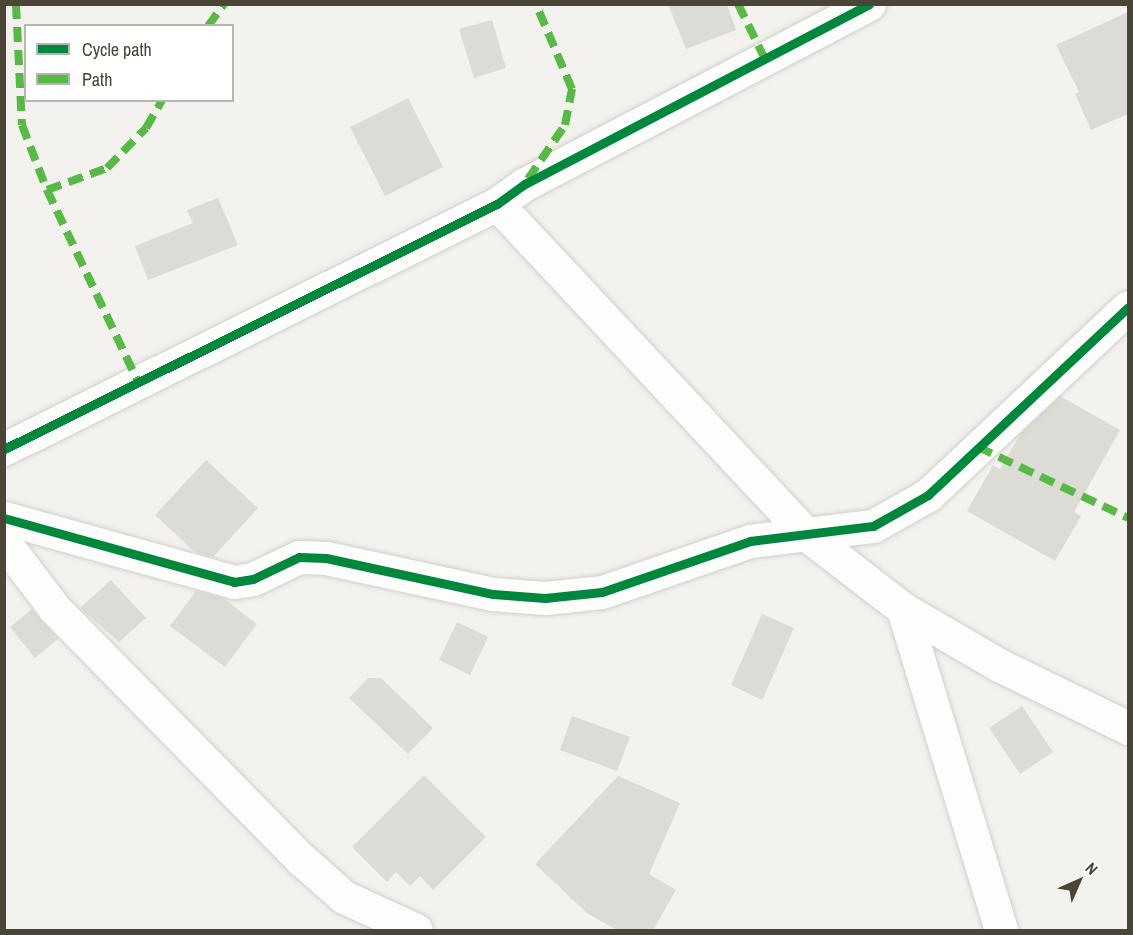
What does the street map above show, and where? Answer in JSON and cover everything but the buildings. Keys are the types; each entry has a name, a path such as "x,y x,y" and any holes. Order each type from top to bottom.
{"street":[{"path":"4,449 497,204 525,184 869,4"},
{"path":"497,204 806,534 903,609 999,665 1128,729"},
{"path":"4,518 234,582 253,579 299,557 326,558 493,594 545,598 602,592 750,541 873,526 928,495 1128,307"},
{"path":"4,542 55,609 302,860 344,897 416,930"},
{"path":"903,609 1001,930"}],"marked path":[{"path":"16,4 22,125 47,190 139,384"},
{"path":"209,24 224,4"},
{"path":"528,179 565,125 572,89 536,4"},
{"path":"738,4 765,59"},
{"path":"47,190 107,168 146,128 161,102"},
{"path":"978,447 1128,518"}],"cycle path":[{"path":"4,449 497,204 525,184 869,4"},
{"path":"4,518 234,582 253,579 299,557 326,558 493,594 545,598 602,592 750,541 873,526 928,495 1128,307"}]}
